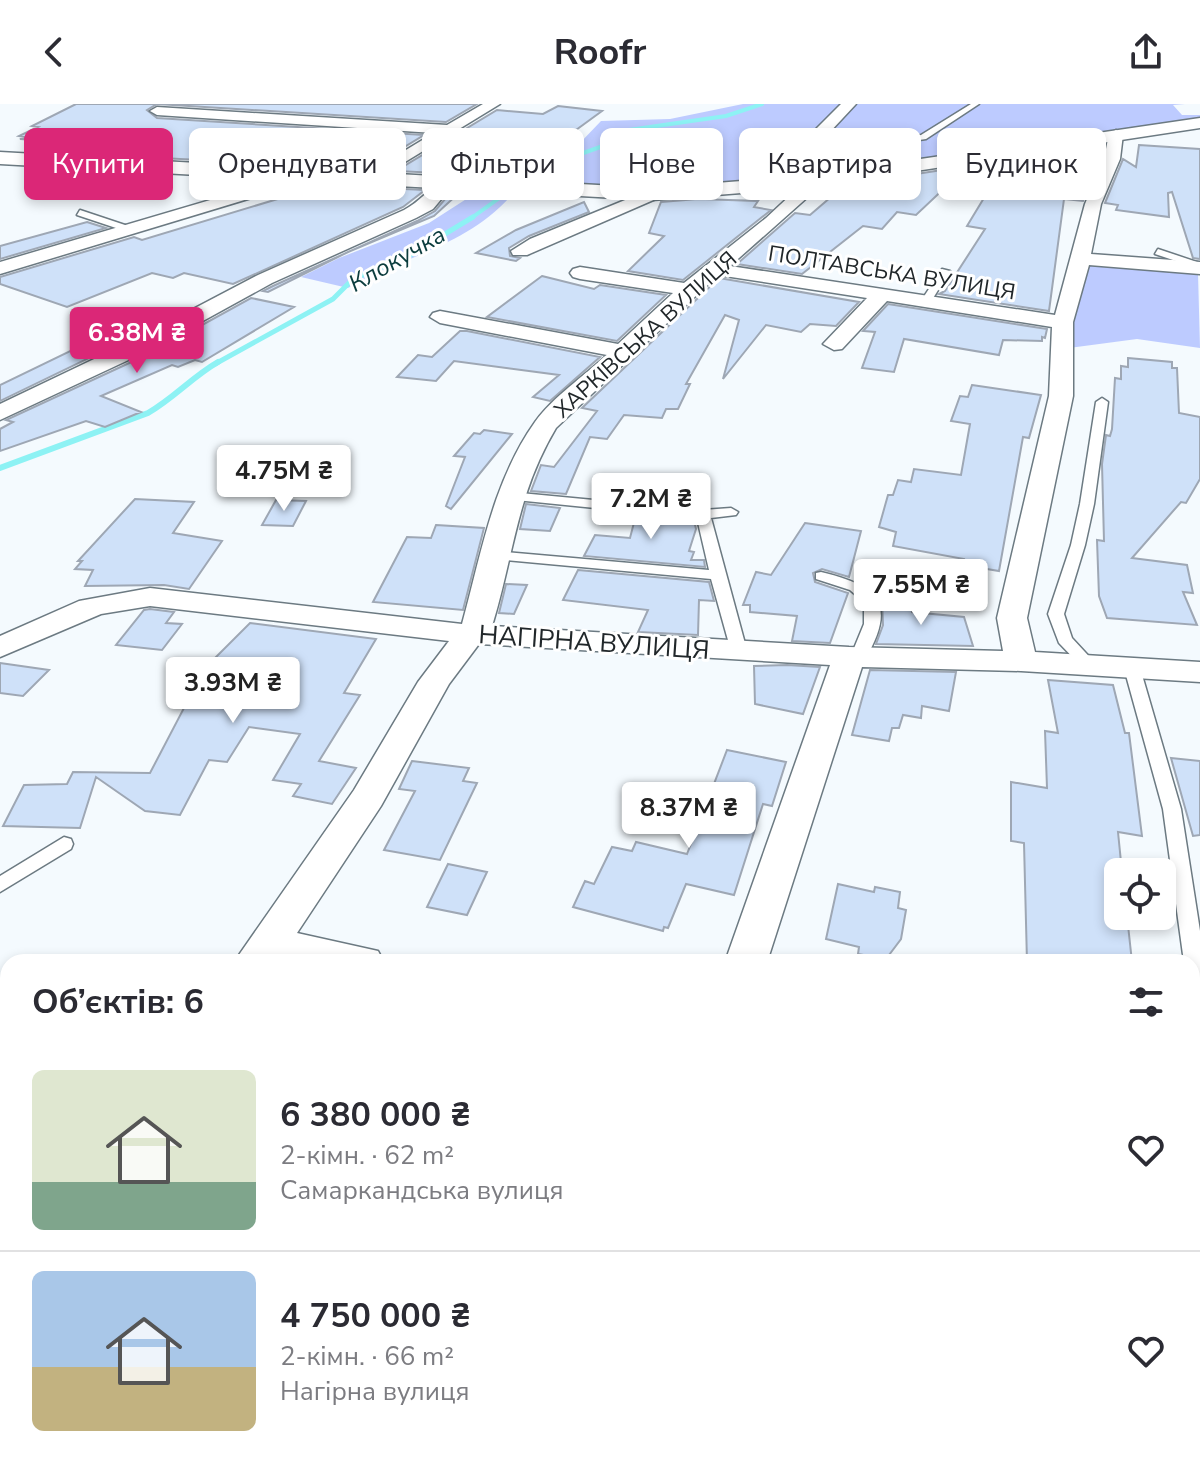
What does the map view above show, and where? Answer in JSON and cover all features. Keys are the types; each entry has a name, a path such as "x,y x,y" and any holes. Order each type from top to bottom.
{"street":[{"path":"453,128 493,104"},
{"path":"826,128 849,104"},
{"path":"157,111 422,128"},
{"path":"921,161 1200,123"},
{"path":"1021,661 1012,618 1061,396 1063,322 1093,204 1112,159 1116,134"},
{"path":"0,158 189,170"},
{"path":"0,268 229,200"},
{"path":"0,413 144,344 265,279 410,214 432,200"},
{"path":"520,251 554,234 641,200"},
{"name":"ХАРКІВСЬКА ВУЛИЦЯ","path":"263,952 368,797 434,682 481,616 510,496 526,457 546,424 688,290 795,200"},
{"path":"1081,259 1200,267"},
{"name":"ПОЛТАВСЬКА ВУЛИЦЯ","path":"714,269 1063,322"},
{"path":"580,273 688,290"},
{"path":"834,344 882,295"},
{"path":"440,317 622,351"},
{"name":"НАГІРНА ВУЛИЦЯ","path":"0,648 94,604 120,598 150,597 470,634 854,658 1021,661 1200,672"},
{"path":"749,954 854,658"},
{"path":"263,952 283,954"}],"lane":[{"path":"921,137 976,104"},
{"path":"80,213 131,230"},
{"path":"1158,252 1200,267"},
{"path":"926,301 945,271"},
{"path":"1089,665 1065,640 1056,614 1078,545 1087,504 1102,402"},
{"path":"510,496 625,507"},
{"path":"731,512 703,514 739,651"},
{"path":"495,555 717,575"},
{"path":"821,576 851,582 870,596 874,609 867,640 854,658"},
{"path":"1132,668 1172,809 1193,954"},
{"path":"0,885 64,844"}],"shaded area":[{"path":"743,104 842,104 822,128 739,128 739,183 723,185 723,128 600,128 600,186 584,185 584,139 601,121 670,119"},
{"path":"854,104 1185,104 1173,105 1182,115 1200,115 1200,119 1106,133 1106,128 937,128 937,157 921,159 921,128 832,128"},
{"path":"465,200 507,200 479,224 458,236 348,288 301,277 339,258 429,223"},
{"path":"1091,264 1198,273 1200,348 1137,339 1069,348 1069,319 1083,268"}],"building":[{"path":"76,104 157,104 147,110 157,118 314,128 189,128 189,159 173,159 173,128 32,126"},
{"path":"157,104 477,104 446,122"},
{"path":"558,106 602,111 579,128 467,128 497,110 543,114"},
{"path":"406,134 422,136 406,146"},
{"path":"1139,145 1200,149 1200,259 1193,258 1172,192 1168,193 1169,217 1116,210 1118,205 1105,203 1123,159 1136,167"},
{"path":"422,155 422,172 406,171 406,165"},
{"path":"937,171 937,195 916,215 897,212 882,229 863,226 802,274 737,264 795,213 810,215 828,200 921,200 921,173"},
{"path":"406,189 422,190 403,207 233,284 184,273 173,278 152,273 67,307 0,284 0,277 134,237 142,240 274,200 406,200"},
{"path":"444,200 451,200 434,216 352,250 417,221 435,211"},
{"path":"983,200 1064,200 1049,311 939,294 945,291 985,229 967,226"},
{"path":"758,201 754,207 771,210 683,280 628,271 664,236 649,233 661,202"},
{"path":"584,202 589,212 529,236 509,248 510,256 520,258 516,261 476,253 516,230"},
{"path":"87,222 106,228 0,259 0,246"},
{"path":"345,254 268,292 263,291 273,286"},
{"path":"542,276 594,289 600,285 666,295 617,341 487,317"},
{"path":"719,278 859,302 836,326 810,324 801,332 766,325 723,379 739,320 725,315 686,384 690,384 678,409 666,409 662,418 624,415 607,439 590,437 566,494 531,491 541,465 554,467 597,411 582,408"},
{"path":"251,298 294,307 202,362 195,360 178,367 172,365 101,396 141,412 105,427 86,421 0,451 0,429 13,422 6,420 153,352"},
{"path":"888,304 1047,329 1042,341 1003,340 999,355 904,339 894,372 862,368 875,332 863,331"},
{"path":"128,323 149,329 0,401 0,385"},
{"path":"460,331 600,357 550,401 533,397 559,375 454,361 436,381 397,377 418,355 432,357"},
{"path":"1128,358 1172,362 1172,368 1177,368 1179,413 1200,417 1200,479 1186,503 1181,502 1132,558 1187,565 1193,593 1183,592 1197,625 1107,618 1099,596 1097,540 1104,541 1102,464 1106,435 1110,436 1112,429 1115,378 1121,379 1121,366 1128,367"},
{"path":"972,385 1041,395 1029,438 1023,437 999,571 963,565 964,559 893,546 896,532 879,527 888,495 893,495 898,480 911,482 914,469 961,475 970,424 951,421 960,396 968,397"},
{"path":"484,430 512,434 451,509 446,506 465,457 454,456 474,433 480,434"},
{"path":"135,499 194,502 173,533 222,541 189,589 164,585 85,586 93,570 75,569 82,561 78,561"},
{"path":"276,500 306,501 293,526 262,525"},
{"path":"526,504 560,508 550,531 520,529"},
{"path":"637,511 693,516 696,529 689,551 694,552 691,560 704,560 705,567 584,556 595,535 630,538"},
{"path":"805,523 861,531 849,577 822,569 813,573 815,582 848,593 830,643 792,641 797,616 750,612 750,605 743,605 756,572 771,575"},
{"path":"436,525 484,528 463,610 373,602 407,537 431,538"},
{"path":"578,570 709,582 714,601 699,600 698,635 638,632 648,610 563,600"},
{"path":"506,584 527,585 514,614 499,613"},
{"path":"882,598 912,604 912,612 964,617 973,646 876,644 883,625"},
{"path":"144,610 174,612 166,623 182,624 162,650 116,645"},
{"path":"250,623 376,639 344,693 360,695 319,761 356,768 332,804 293,796 301,784 273,780 300,734 249,727 227,762 209,760 180,815 145,811 96,777 80,828 3,826 24,785 67,784 73,772 150,773 184,708 180,707 202,681 194,679"},
{"path":"0,663 49,670 23,696 0,693"},
{"path":"754,666 820,667 803,714 755,704"},
{"path":"870,670 956,672 949,711 922,706 921,718 903,715 899,728 892,728 889,741 852,735"},
{"path":"1048,680 1113,685 1125,733 1129,733 1142,836 1118,832 1121,858 1104,858 1104,930 1129,930 1131,954 1027,954 1024,843 1011,841 1011,782 1047,788 1045,731 1058,733"},
{"path":"727,750 786,762 772,806 763,804 734,895 686,884 668,928 664,927 663,931 573,907 585,881 594,884 612,847 632,851 636,842 687,854"},
{"path":"1171,758 1200,761 1200,835 1193,836"},
{"path":"412,761 469,768 463,781 477,783 440,860 384,850 415,791 399,789"},
{"path":"448,864 487,872 467,915 427,907"},
{"path":"838,884 874,892 875,887 900,892 898,908 906,910 901,939 890,954 858,954 859,947 826,939"}],"waterway":[{"name":"Клокучка","path":"472,218 541,168 603,146 615,132 726,116 762,104"},
{"name":"Клокучка","path":"215,364 333,299 353,279 407,257 472,218"},
{"name":"Клокучка","path":"0,468 148,413 215,364"}]}
